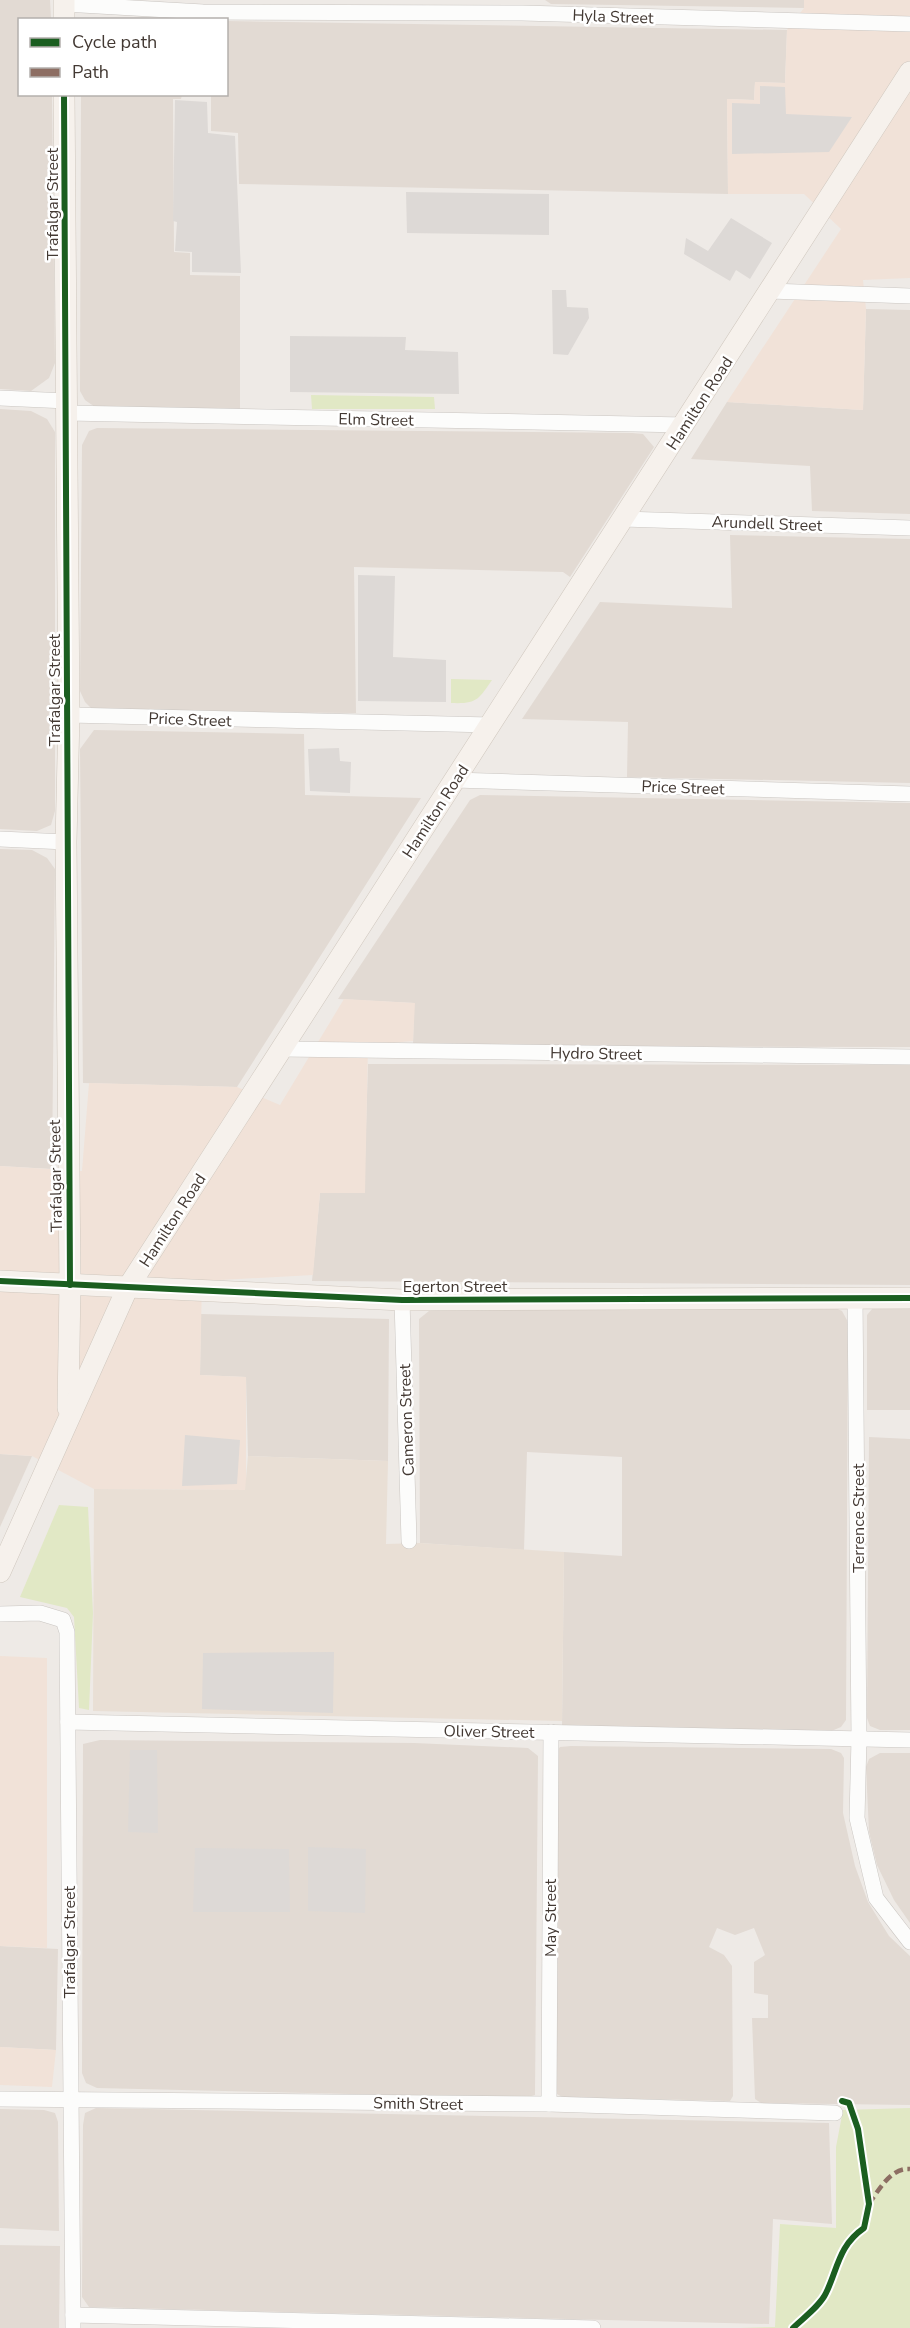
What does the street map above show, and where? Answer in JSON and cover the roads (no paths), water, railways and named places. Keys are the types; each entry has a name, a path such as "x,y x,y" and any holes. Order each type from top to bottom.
{"main road":[{"name":"Hamilton Road","path":"0,1572 127,1289 910,72"},
{"name":"Trafalgar Street","path":"64,96 69,715 66,842 70,1285 68,1418"},
{"name":"Egerton Street","path":"0,1281 127,1289 402,1300 910,1298"}],"street":[{"name":"Hyla Street","path":"64,8 203,12 522,7 910,24"},
{"path":"770,291 910,296"},
{"name":"Elm Street","path":"0,398 67,407 685,425"},
{"name":"Arundell Street","path":"623,519 910,528"},
{"name":"Price Street","path":"69,715 491,725"},
{"name":"Price Street","path":"455,780 910,794"},
{"path":"0,839 66,842"},
{"name":"Hydro Street","path":"282,1049 910,1057"},
{"name":"Terrence Street","path":"855,1298 859,1739 857,1818 876,1898 910,1942"},
{"name":"Cameron Street","path":"402,1300 409,1541"},
{"name":"Trafalgar Street","path":"0,1614 40,1613 63,1620 68,1640 69,2099 73,2321"},
{"name":"Oliver Street","path":"68,1722 910,1740"},
{"name":"May Street","path":"549,2104 551,1732"},
{"name":"Smith Street","path":"0,2099 549,2104 835,2113"},
{"path":"73,2321 593,2328"}]}
